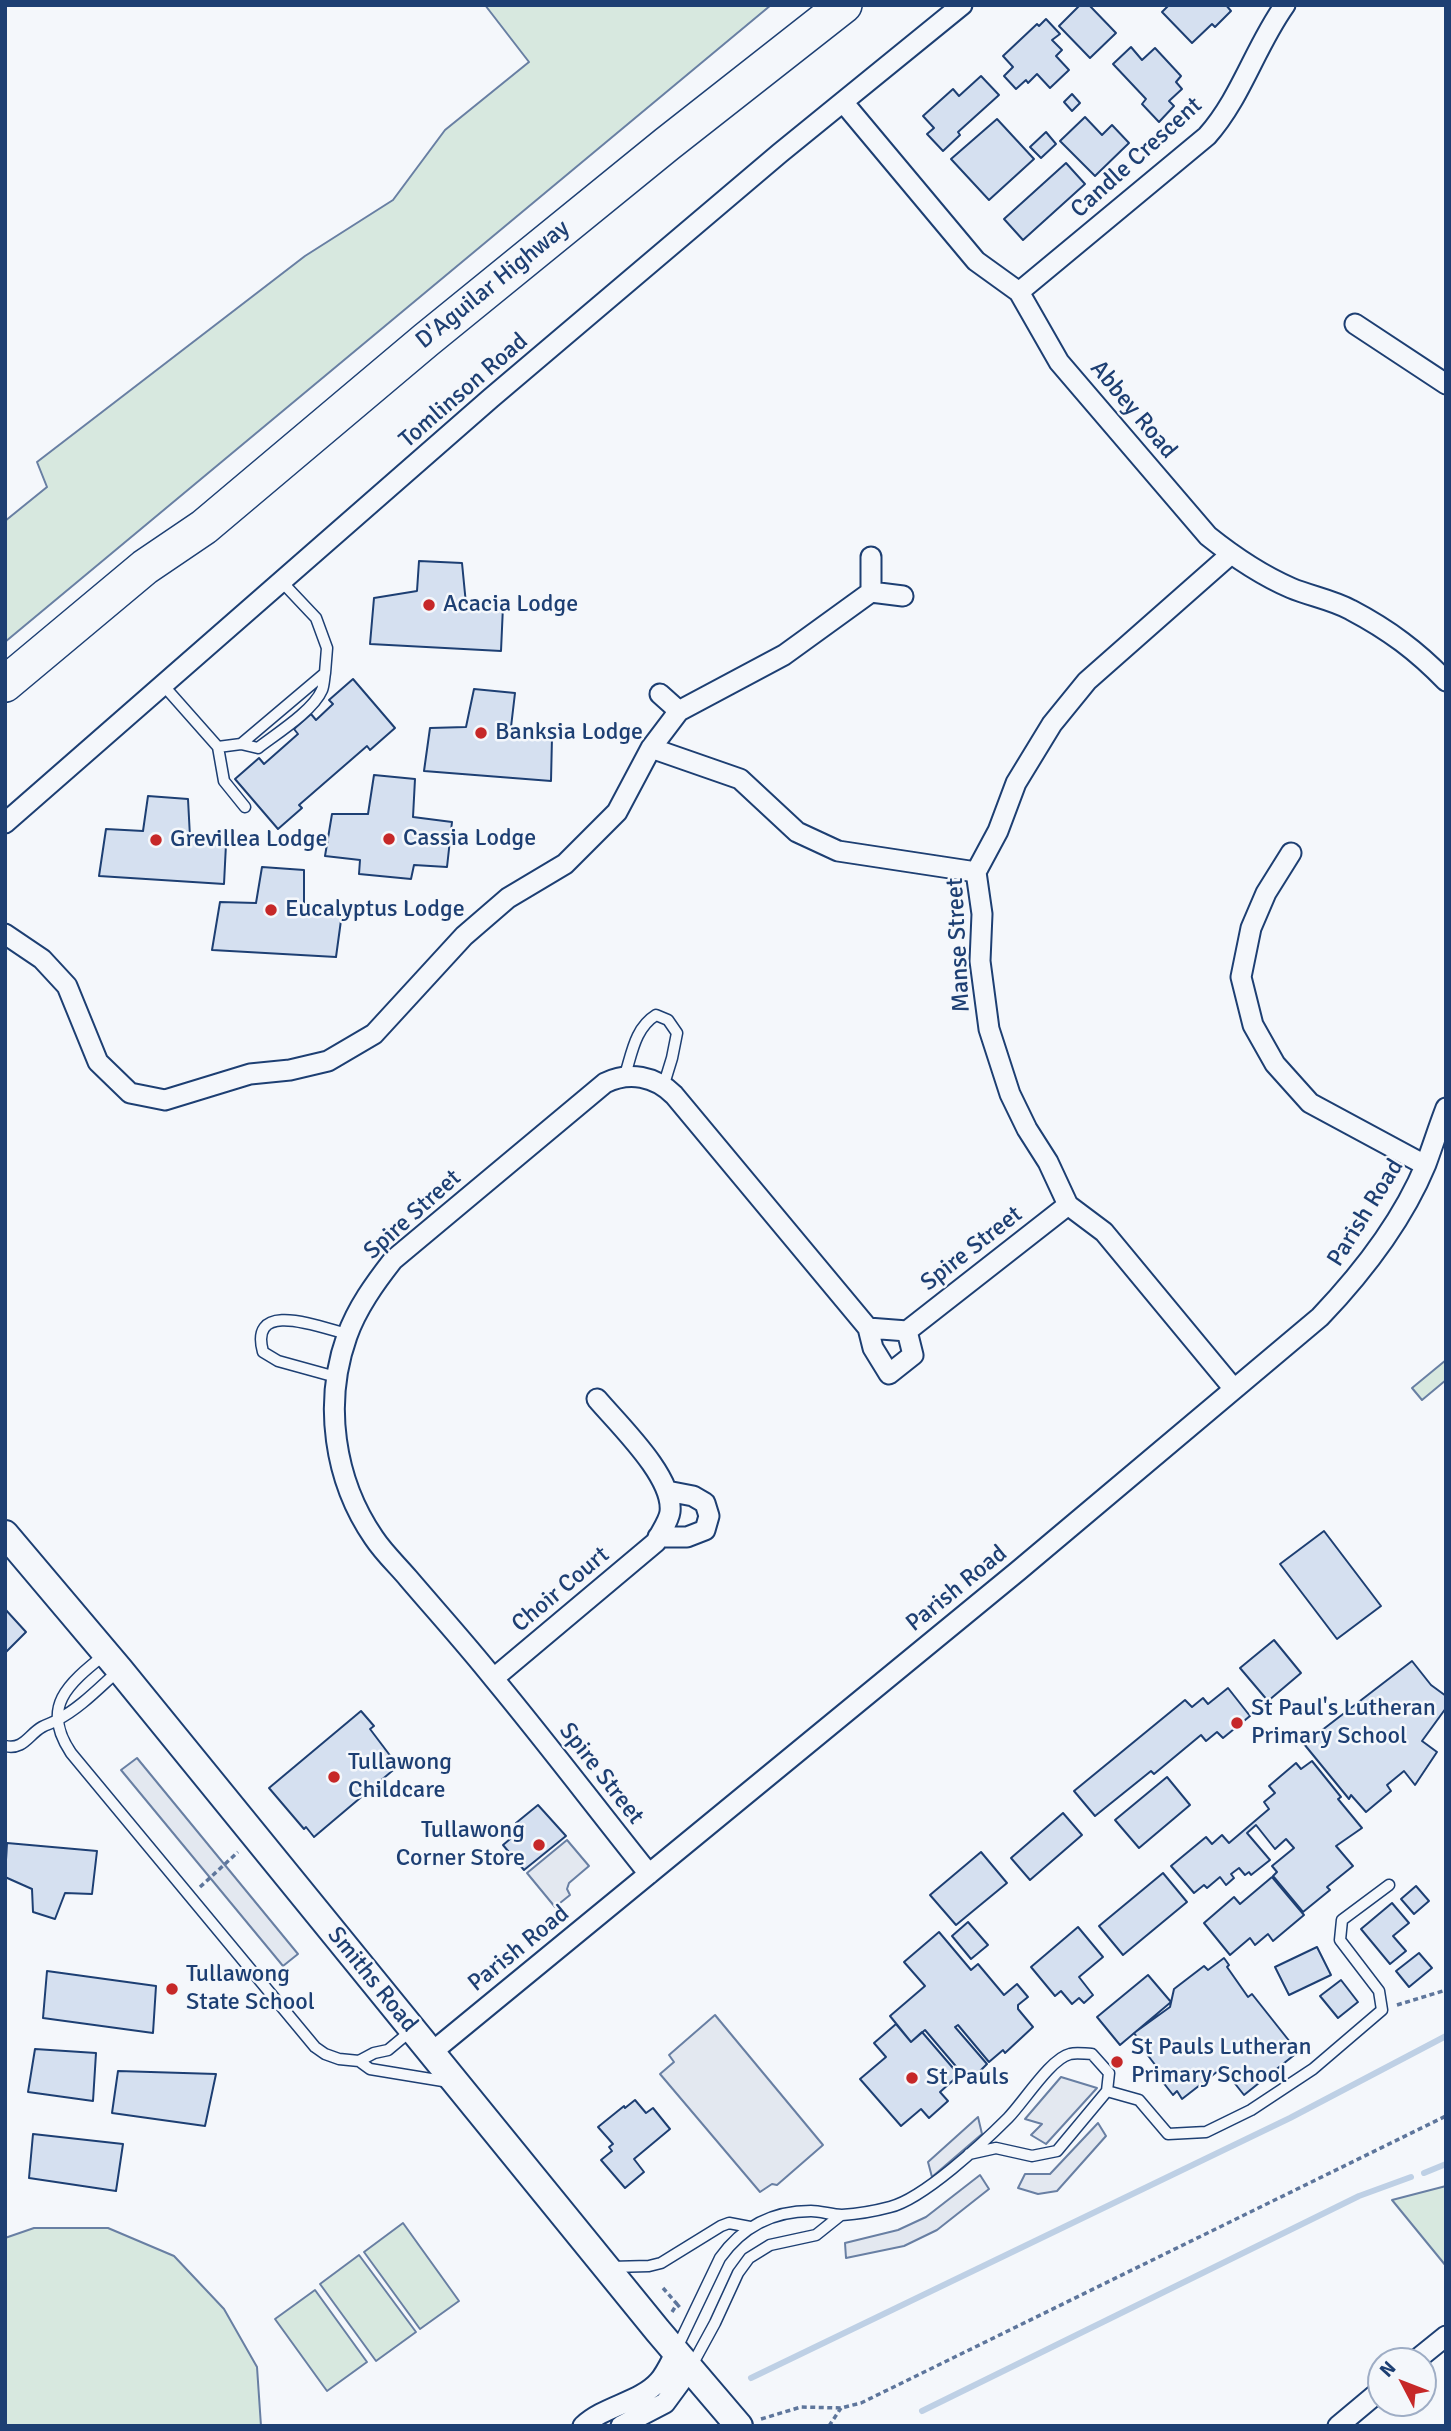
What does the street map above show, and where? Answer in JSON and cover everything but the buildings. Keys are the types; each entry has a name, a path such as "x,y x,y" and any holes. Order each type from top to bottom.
{"highway":[{"name":"D'Aguilar Highway","path":"145,567 195,513 417,326 816,5"},
{"name":"D'Aguilar Highway","path":"5,684 145,567 204,527 447,323 678,135 844,5"}],"main road":[{"name":"Smiths Road","path":"5,1534 113,1662 683,2360 750,2423"}],"street":[{"name":"Tomlinson Road","path":"5,823 491,398 962,5"},
{"name":"Candle Crescent","path":"1019,292 1207,136 1231,103 1285,5"},
{"name":"Abbey Road","path":"843,102 976,261 1019,292 1059,362 1202,529 1231,554 1289,587 1349,608 1376,624 1419,654 1446,681"},
{"path":"1354,324 1446,384"},
{"name":"Manse Street","path":"1231,554 1087,681 1052,724 1016,783 999,831 976,872 982,914 980,961 989,1029 1010,1094 1027,1129 1048,1162 1068,1205 1104,1232 1234,1389"},
{"path":"871,557 871,592"},
{"path":"5,934 42,960 67,986 98,1062 130,1093 164,1100 250,1073 290,1070 328,1061 374,1034 464,936 508,898 565,864 617,812 652,748 679,711 784,655 871,592 903,596"},
{"path":"660,694 679,711"},
{"path":"652,748 740,779 797,832 838,851 976,872"},
{"path":"1292,853 1266,893 1251,928 1241,977 1253,1025 1275,1064 1310,1103 1425,1165"},
{"path":"625,1075 664,1084 868,1328 873,1348 889,1374 913,1355 906,1331 868,1328"},
{"name":"Spire Street","path":"625,1075 605,1083 393,1260 365,1300 347,1334 336,1377 334,1413 336,1442 343,1474 374,1539 494,1678 649,1874"},
{"name":"Parish Road","path":"432,2052 1018,1571 1320,1317 1353,1283 1389,1232 1425,1165 1446,1108"},
{"name":"Spire Street","path":"906,1331 1068,1205"},
{"path":"597,1399 646,1457 667,1491 693,1496 705,1503 709,1516 705,1530 687,1537 658,1537"},
{"name":"Choir Court","path":"494,1678 656,1542 670,1513 667,1491"},
{"path":"1432,2347 1446,2336"},
{"path":"583,2426 592,2417 654,2386 683,2360"},
{"path":"621,2426 665,2403 683,2360"},
{"path":"1338,2426 1367,2402"}],"lane":[{"path":"218,747 241,744 258,748 313,703 322,690 327,648 316,618 282,582"},
{"path":"241,744 325,673"},
{"path":"164,686 218,747 224,781 245,807"},
{"path":"625,1075 636,1038 645,1021 656,1014 668,1020 677,1033 664,1084"},
{"path":"336,1377 278,1361 263,1352 261,1332 269,1322 287,1319 347,1334"},
{"path":"113,1662 66,1689 61,1698 59,1730 71,1753 310,2042 325,2054 359,2061 370,2068 422,2079 457,2082"},
{"path":"5,1746 14,1748 22,1745 42,1727 58,1720 113,1662"},
{"path":"1107,2091 1139,2100 1168,2134 1206,2132 1251,2110 1313,2069 1382,2010 1379,1991 1340,1940 1342,1920 1389,1885"},
{"path":"359,2061 374,2053 388,2050 413,2029"},
{"path":"683,2360 720,2258 730,2244 750,2227 773,2217 795,2212 841,2215 890,2207 902,2202 937,2180 969,2154 1009,2117 1057,2061 1070,2054 1092,2053 1110,2073 1107,2091 1057,2151 1032,2156 996,2148 969,2154"},
{"path":"683,2360 715,2323 738,2273 749,2258 770,2245 816,2235 841,2215"},
{"path":"607,2267 649,2266 661,2263 721,2226 729,2223 750,2227"}],"path":[{"path":"190,1896 256,1837"},
{"path":"1382,2010 1446,1990"},
{"path":"750,2423 801,2407 841,2408 861,2403 1446,2116"},
{"path":"663,2288 677,2304"},
{"path":"830,2426 841,2408"}],"shaded area":[{"path":"485,5 771,5 5,642 5,521 47,487 37,462 305,256 393,200 445,130 529,62"},
{"path":"1446,1360 1446,1380 1422,1400 1412,1388"},
{"path":"137,1758 298,1954 283,1966 121,1770"},
{"path":"567,1840 589,1866 569,1883 567,1889 570,1895 555,1907 527,1873"},
{"path":"715,2015 823,2145 777,2185 772,2184 760,2192 660,2074 674,2062 669,2055"},
{"path":"1061,2077 1097,2088 1046,2144 1031,2135 1042,2124 1025,2119"},
{"path":"978,2117 982,2134 932,2177 928,2162"},
{"path":"1098,2123 1106,2136 1057,2191 1038,2194 1018,2188 1025,2174 1050,2174"},
{"path":"980,2175 989,2189 937,2230 904,2246 846,2258 845,2243 898,2230 926,2217"},
{"path":"1446,2186 1446,2266 1392,2200"},
{"path":"403,2223 459,2301 420,2329 364,2252"},
{"path":"34,2228 108,2228 174,2256 224,2309 257,2367 261,2426 5,2426 5,2238"},
{"path":"359,2255 416,2332 376,2361 320,2284"},
{"path":"315,2290 367,2362 327,2391 275,2319"}],"waterway":[{"path":"751,2378 1290,2118 1446,2036"},
{"path":"1424,2173 1446,2164"},
{"path":"922,2411 1359,2196 1411,2177"}],"place":[{"name":"Acacia Lodge","path":"429,605"},
{"name":"Banksia Lodge","path":"481,733"},
{"name":"Cassia Lodge","path":"389,839"},
{"name":"Grevillea Lodge","path":"156,840"},
{"name":"Eucalyptus Lodge","path":"271,910"},
{"name":"St Paul's Lutheran Primary School","path":"1237,1723"},
{"name":"Tullawong Childcare","path":"334,1777"},
{"name":"Tullawong Corner Store","path":"539,1845"},
{"name":"Tullawong State School","path":"172,1989"},
{"name":"St Pauls Lutheran Primary School","path":"1117,2062"},
{"name":"St Pauls","path":"912,2078"}]}
